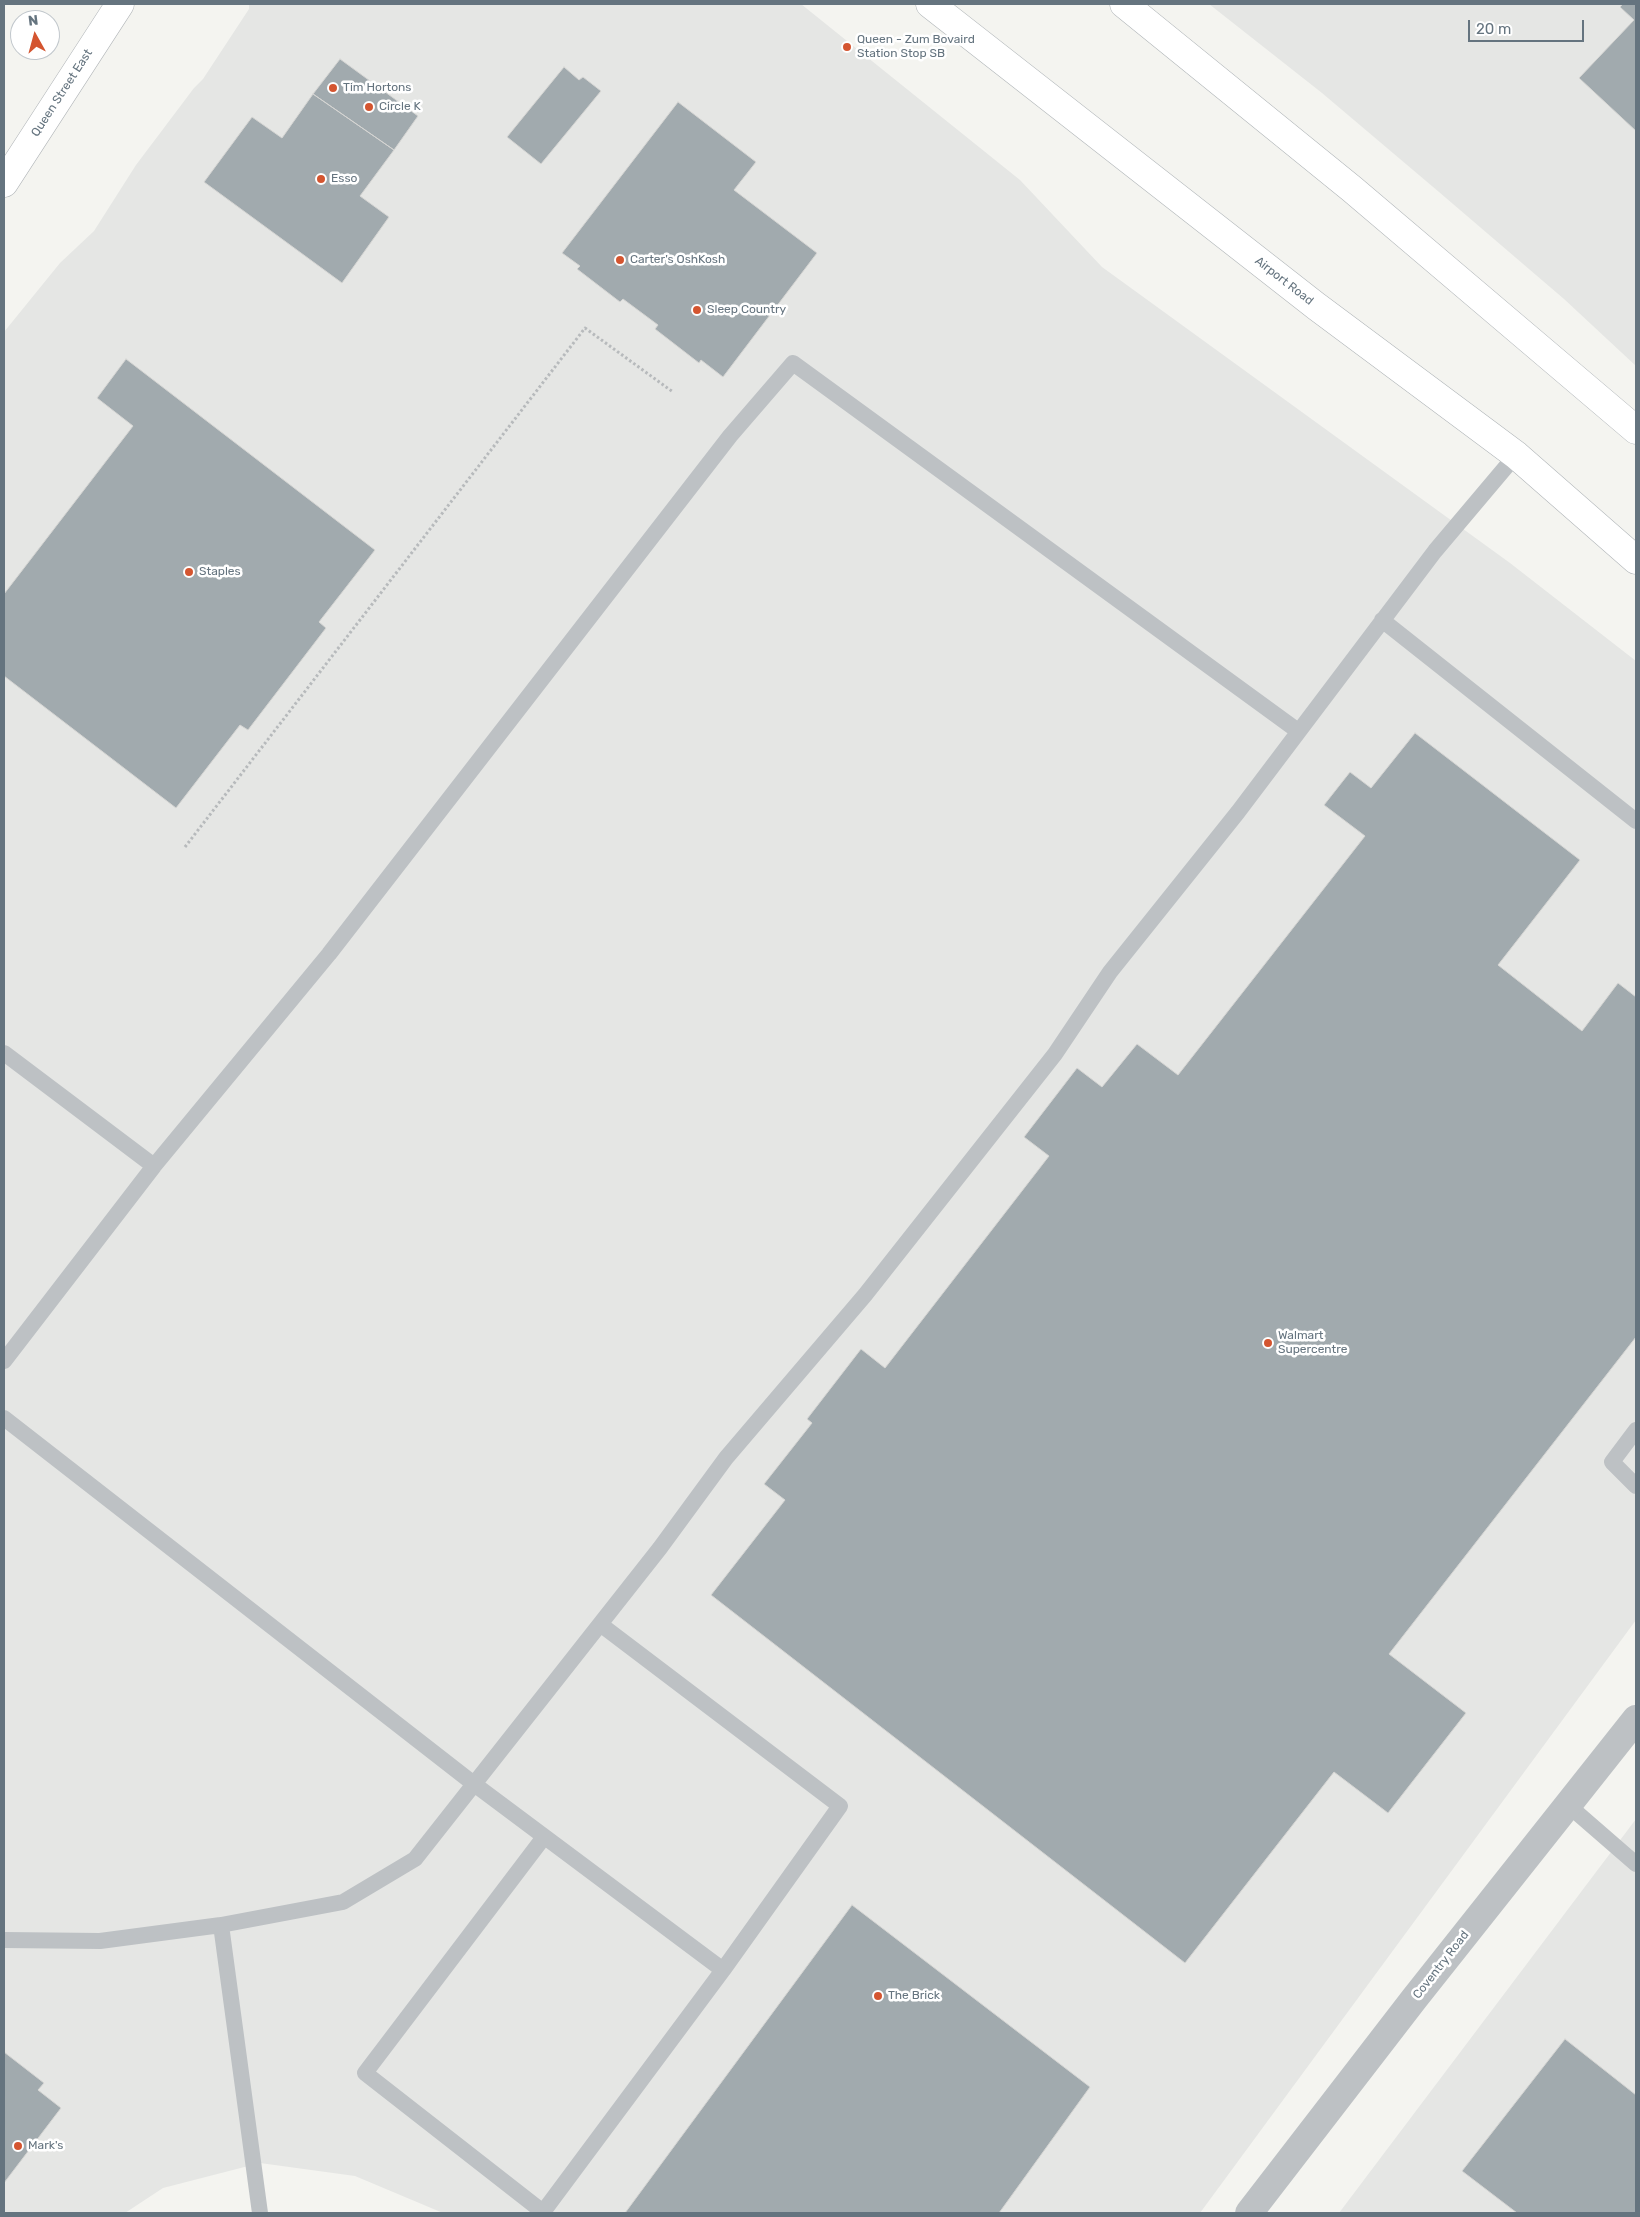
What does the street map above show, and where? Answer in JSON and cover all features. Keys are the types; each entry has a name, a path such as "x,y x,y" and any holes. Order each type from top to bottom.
{"main road":[{"name":"Queen Street East","path":"4,183 11,157 120,4"},
{"name":"Airport Road","path":"930,4 1316,306 1516,454 1636,560"},
{"path":"1124,4 1352,189 1636,430"}],"street":[{"name":"Coventry Road","path":"1249,2213 1636,1719"}],"lane":[{"path":"4,1361 154,1166 329,954 730,436 793,363 1298,731"},
{"path":"4,1940 100,1941 222,1925 343,1902 415,1859 600,1624 726,1458 865,1295 924,1217 1055,1054 1110,972 1238,812 1436,551 1516,454"},
{"path":"1382,620 1636,821"},
{"path":"4,1053 154,1166"},
{"path":"4,1418 474,1784 723,1970"},
{"path":"1636,1430 1612,1462 1636,1486"},
{"path":"544,1837 365,2073 543,2212 723,1970 840,1806 600,1624"},
{"path":"1568,1805 1636,1864"},
{"path":"222,1925 260,2213"}],"path":[{"path":"185,847 585,328 673,392"}],"shaded area":[{"path":"249,4 801,4 1020,180 1102,267 1510,563 1636,661 1636,1620 1200,2213 443,2213 355,2176 260,2163 163,2188 125,2213 4,2213 4,332 60,263 94,231 136,165 194,88 203,79 249,9"},
{"path":"1209,4 1636,4 1636,366 1564,299 1439,192 1322,93"},
{"path":"1636,1819 1636,2213 1339,2213"}],"building":[{"path":"1623,4 1636,4 1636,131 1579,78 1634,20 1620,7"},
{"name":"Circle K","path":"340,59 418,116 394,150 313,94"},
{"path":"564,67 579,80 583,77 601,91 541,164 507,137"},
{"path":"313,94 394,150 360,196 389,217 342,283 204,182 252,117 282,138"},
{"path":"678,102 756,162 734,190 817,253 723,377 701,360 699,363 655,329 658,325 623,299 620,302 577,269 580,266 562,253"},
{"name":"Staples","path":"126,359 375,550 319,622 326,628 248,730 240,725 176,808 4,676 4,594 133,426 97,398"},
{"name":"Walmart Supercentre","path":"1415,733 1580,860 1498,965 1582,1031 1618,983 1636,997 1636,1337 1389,1654 1466,1713 1388,1813 1334,1772 1185,1963 711,1595 785,1500 764,1484 812,1423 807,1419 861,1349 885,1368 1049,1156 1024,1137 1077,1068 1102,1087 1137,1044 1178,1075 1365,836 1324,805 1350,772 1371,788"},
{"name":"The Brick","path":"852,1905 1090,2087 999,2213 625,2213"},
{"path":"1565,2039 1636,2095 1636,2213 1517,2213 1462,2171"},
{"name":"Mark's","path":"4,2052 44,2083 38,2090 61,2108 4,2183"}],"place":[{"name":"Queen - Zum Bovaird Station Stop SB","path":"847,47"},
{"name":"Tim Hortons","path":"333,88"},
{"name":"Circle K","path":"369,107"},
{"name":"Esso","path":"321,179"},
{"name":"Carter's OshKosh","path":"620,260"},
{"name":"Sleep Country","path":"697,310"},
{"name":"Staples","path":"189,572"},
{"name":"Walmart Supercentre","path":"1268,1343"},
{"name":"The Brick","path":"878,1996"},
{"name":"Mark's","path":"18,2146"}]}
